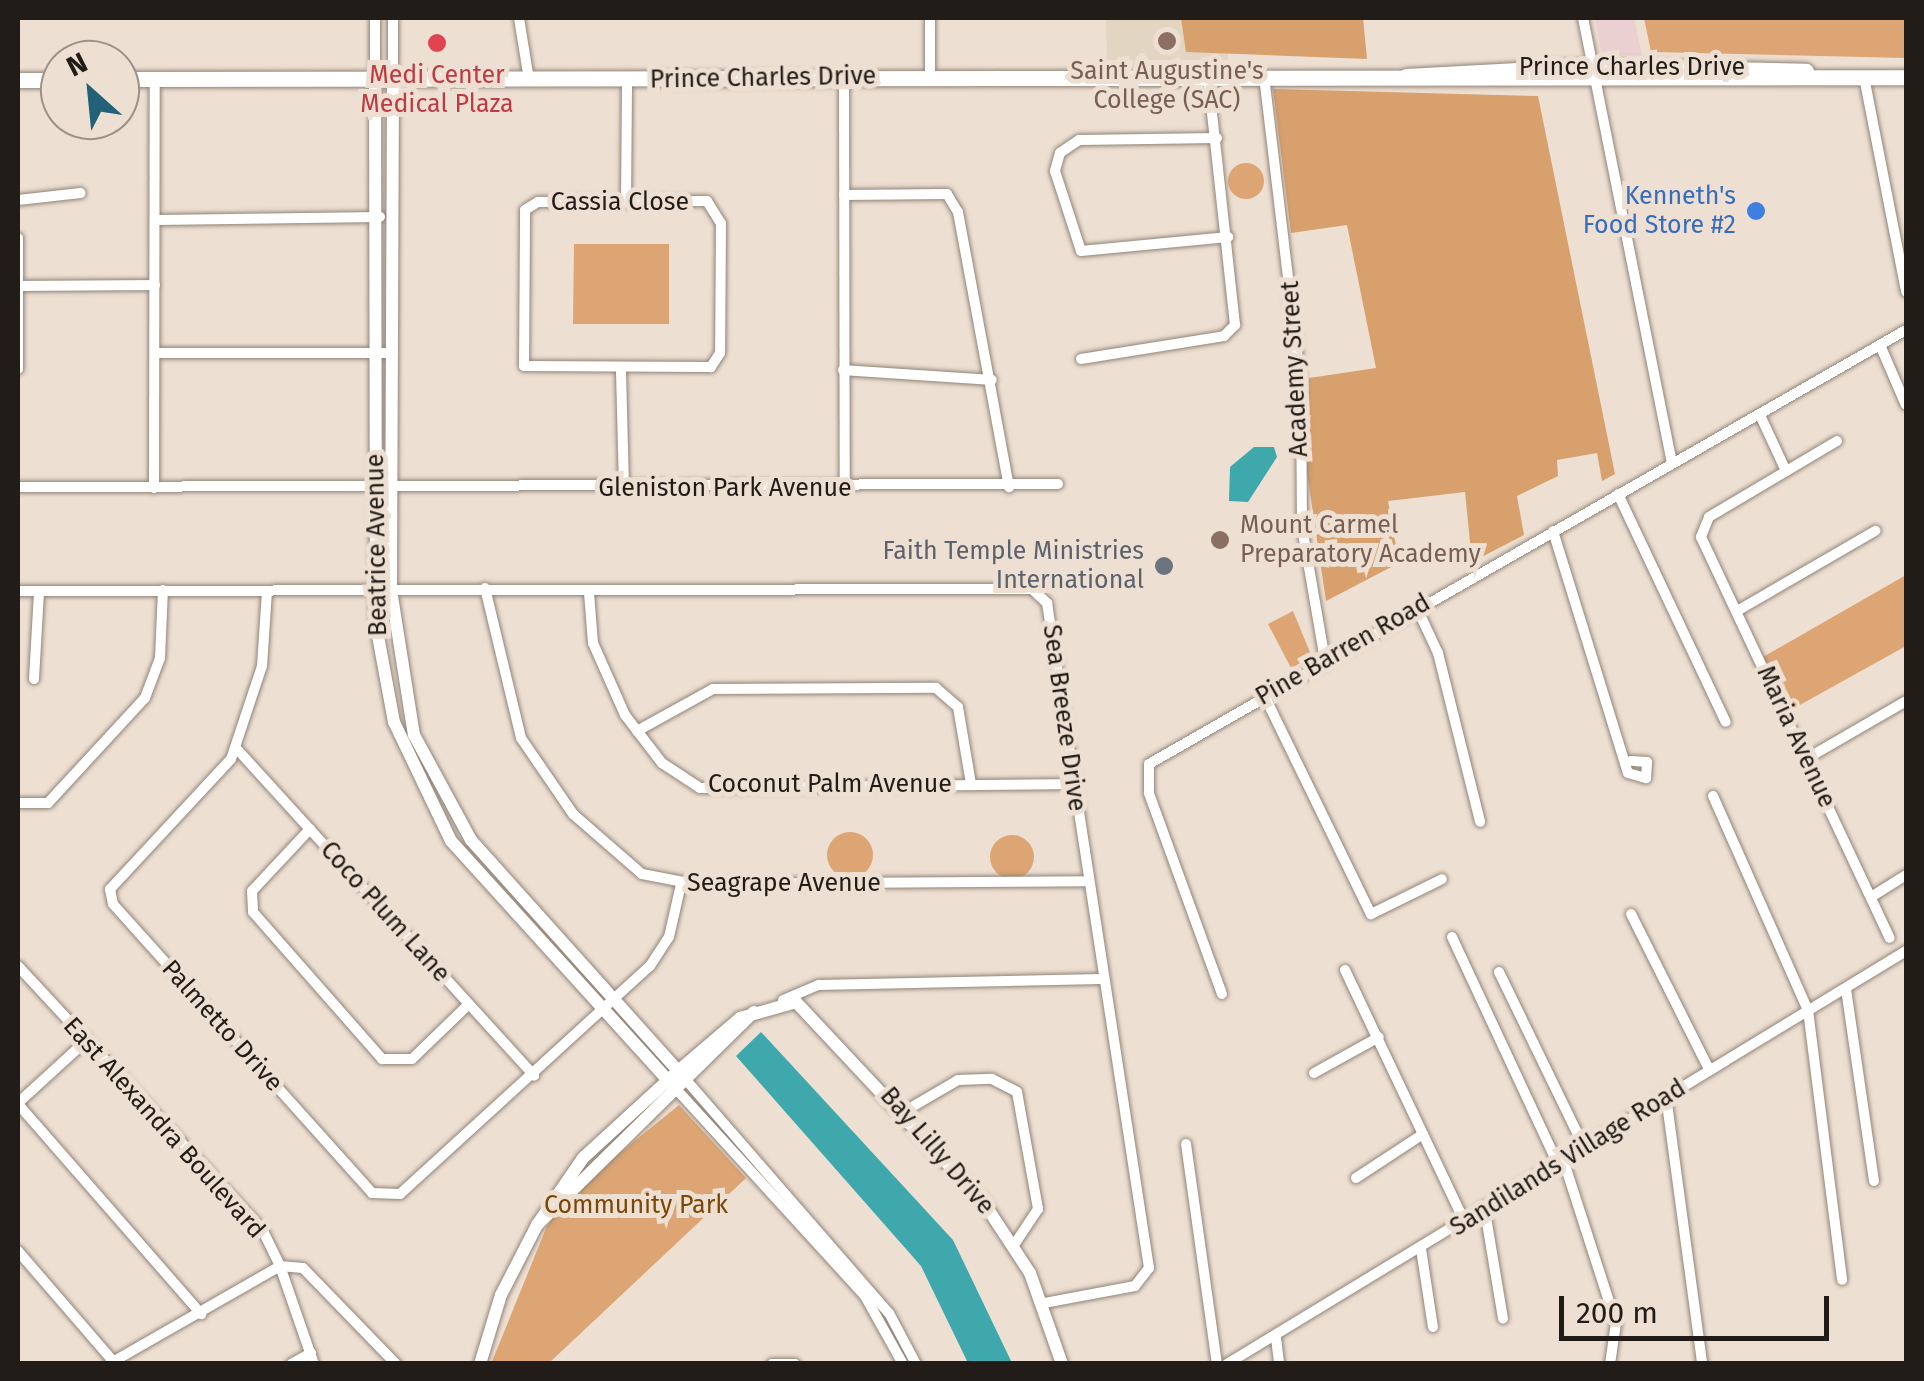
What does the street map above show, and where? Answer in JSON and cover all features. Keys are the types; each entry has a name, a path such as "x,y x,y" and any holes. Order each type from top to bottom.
{"highway":[{"name":"Prince Charles Drive","path":"140,79 392,82 1593,74 1906,77"}],"main road":[{"name":"Beatrice Avenue","path":"375,82 375,590 385,688 424,796 468,862 610,1004"},
{"name":"Beatrice Avenue","path":"392,82 391,590 402,694 429,772 472,840 678,1080"},
{"path":"480,1364 500,1296 538,1224 583,1158 754,1012 783,1000"},
{"name":"Bay Lilly Drive","path":"783,1000 819,1019 905,1111 1014,1245 1044,1304 1062,1364"}],"street":[{"name":"Beatrice Avenue","path":"375,18 375,82"},
{"name":"Beatrice Avenue","path":"392,18 392,82"},
{"path":"518,18 528,33 529,80"},
{"path":"930,18 930,76"},
{"path":"1583,18 1672,463"},
{"path":"1082,359 1231,332 1239,315 1208,76"},
{"name":"Academy Street","path":"1264,76 1301,385 1302,527 1326,660"},
{"path":"1862,76 1906,292"},
{"path":"844,77 845,488"},
{"path":"154,488 155,79"},
{"path":"626,79 626,202"},
{"path":"1218,138 1079,140 1060,153 1055,171 1081,251 1228,237"},
{"path":"18,200 81,193"},
{"path":"844,195 947,194 992,380 1010,487"},
{"name":"Cassia Close","path":"707,201 718,211 720,353 702,373 621,372 524,366 520,218 538,202 707,201"},
{"path":"156,220 392,217"},
{"path":"18,238 18,369"},
{"path":"19,286 155,285"},
{"name":"Pine Barren Road","path":"1222,994 1146,778 1162,754 1906,330"},
{"path":"1880,345 1906,405"},
{"path":"155,353 393,354"},
{"path":"843,370 992,380"},
{"path":"621,372 624,488"},
{"path":"1760,415 1786,471 1837,441"},
{"name":"Maria Avenue","path":"1786,471 1708,516 1702,537 1890,938"},
{"name":"Gleniston Park Avenue","path":"375,490 1058,484"},
{"path":"18,488 375,490"},
{"path":"1618,494 1726,722"},
{"path":"1737,612 1875,530"},
{"path":"1553,531 1631,761"},
{"name":"Seagrape Avenue","path":"485,588 501,682 538,767 629,866 681,884 1086,881"},
{"name":"Sea Breeze Drive","path":"18,590 1032,589 1047,603 1148,1272 1131,1288 1044,1304"},
{"path":"18,802 48,803 145,698 160,658 163,590"},
{"path":"34,680 39,591"},
{"name":"Palmetto Drive","path":"267,591 262,666 236,748 205,794 110,889 112,904 359,1178 388,1199 400,1194 534,1076 661,952 681,884"},
{"name":"Coconut Palm Avenue","path":"589,592 593,643 637,731 700,788 1074,784"},
{"path":"1417,608 1438,653 1480,822"},
{"path":"637,731 713,689 936,688 958,708 971,784"},
{"path":"1264,695 1371,914 1442,879"},
{"path":"1806,759 1906,702"},
{"name":"Coco Plum Lane","path":"236,748 534,1076"},
{"path":"1713,796 1808,1010 1842,1280"},
{"path":"310,830 252,890 253,912 382,1058 412,1059 468,1004"},
{"path":"1871,897 1906,875"},
{"path":"1630,914 1709,1068"},
{"path":"1452,938 1561,1162 1616,1323 1610,1364"},
{"name":"Sandilands Village Road","path":"1227,1364 1422,1250 1709,1068 1906,951"},
{"name":"East Alexandra Boulevard","path":"18,966 263,1231 280,1266 304,1268 396,1364"},
{"path":"1345,970 1465,1223"},
{"path":"1500,972 1584,1147"},
{"path":"783,1000 818,985 1101,979"},
{"path":"1846,989 1874,1181"},
{"path":"1314,1073 1379,1037"},
{"path":"87,1040 18,1104 201,1314"},
{"path":"905,1111 965,1079 1017,1092 1038,1208 1014,1245"},
{"path":"678,1080 864,1296 903,1364"},
{"path":"678,1080 889,1313 916,1364"},
{"path":"1666,1096 1702,1364"},
{"path":"1356,1178 1423,1134"},
{"path":"1186,1144 1217,1364"},
{"path":"1484,1210 1503,1318"},
{"path":"1422,1250 1433,1328"},
{"path":"18,1251 111,1362 280,1266 312,1358 291,1364"},
{"path":"1276,1338 1280,1364"},
{"path":"772,1364 795,1364"}],"shaded area":[{"name":"Saint Augustine's College (SAC)","path":"1106,18 1226,18 1228,64 1107,66"},
{"path":"1181,18 1363,18 1367,59 1186,52"},
{"path":"1595,18 1634,18 1642,55 1602,55"},
{"path":"1273,89 1538,96 1615,474 1602,481 1597,453 1557,460 1558,476 1517,496 1524,535 1472,562 1465,492 1388,501 1399,563 1326,601 1307,472 1309,378 1376,368 1347,225 1291,233"}],"green space":[{"path":"1644,18 1906,18 1906,58 1651,52"},
{"path":"1246,163 1259,168 1264,181 1259,194 1246,199 1233,194 1228,181 1233,168"},
{"path":"574,244 669,244 669,324 573,324"},
{"path":"1906,575 1906,646 1789,711 1763,657"},
{"path":"1293,611 1312,657 1291,668 1268,624"},
{"path":"850,832 866,839 873,855 866,871 850,878 834,871 827,855 834,839"},
{"path":"1012,835 1027,842 1034,857 1027,872 1012,879 997,872 990,857 997,842"},
{"name":"Community Park","path":"679,1105 746,1178 549,1363 491,1364 547,1226 573,1191"}],"water":[{"path":"1254,447 1274,447 1277,457 1248,502 1229,501 1230,467"},
{"path":"761,1032 953,1240 1012,1363 968,1363 921,1266 736,1056"}],"place":[{"name":"Saint Augustine's College (SAC)","path":"1167,41"},
{"name":"Medi Center Medical Plaza","path":"437,43"},
{"name":"Kenneth's Food Store #2","path":"1756,211"},
{"name":"Mount Carmel Preparatory Academy","path":"1220,540"},
{"name":"Faith Temple Ministries International","path":"1164,566"}]}
